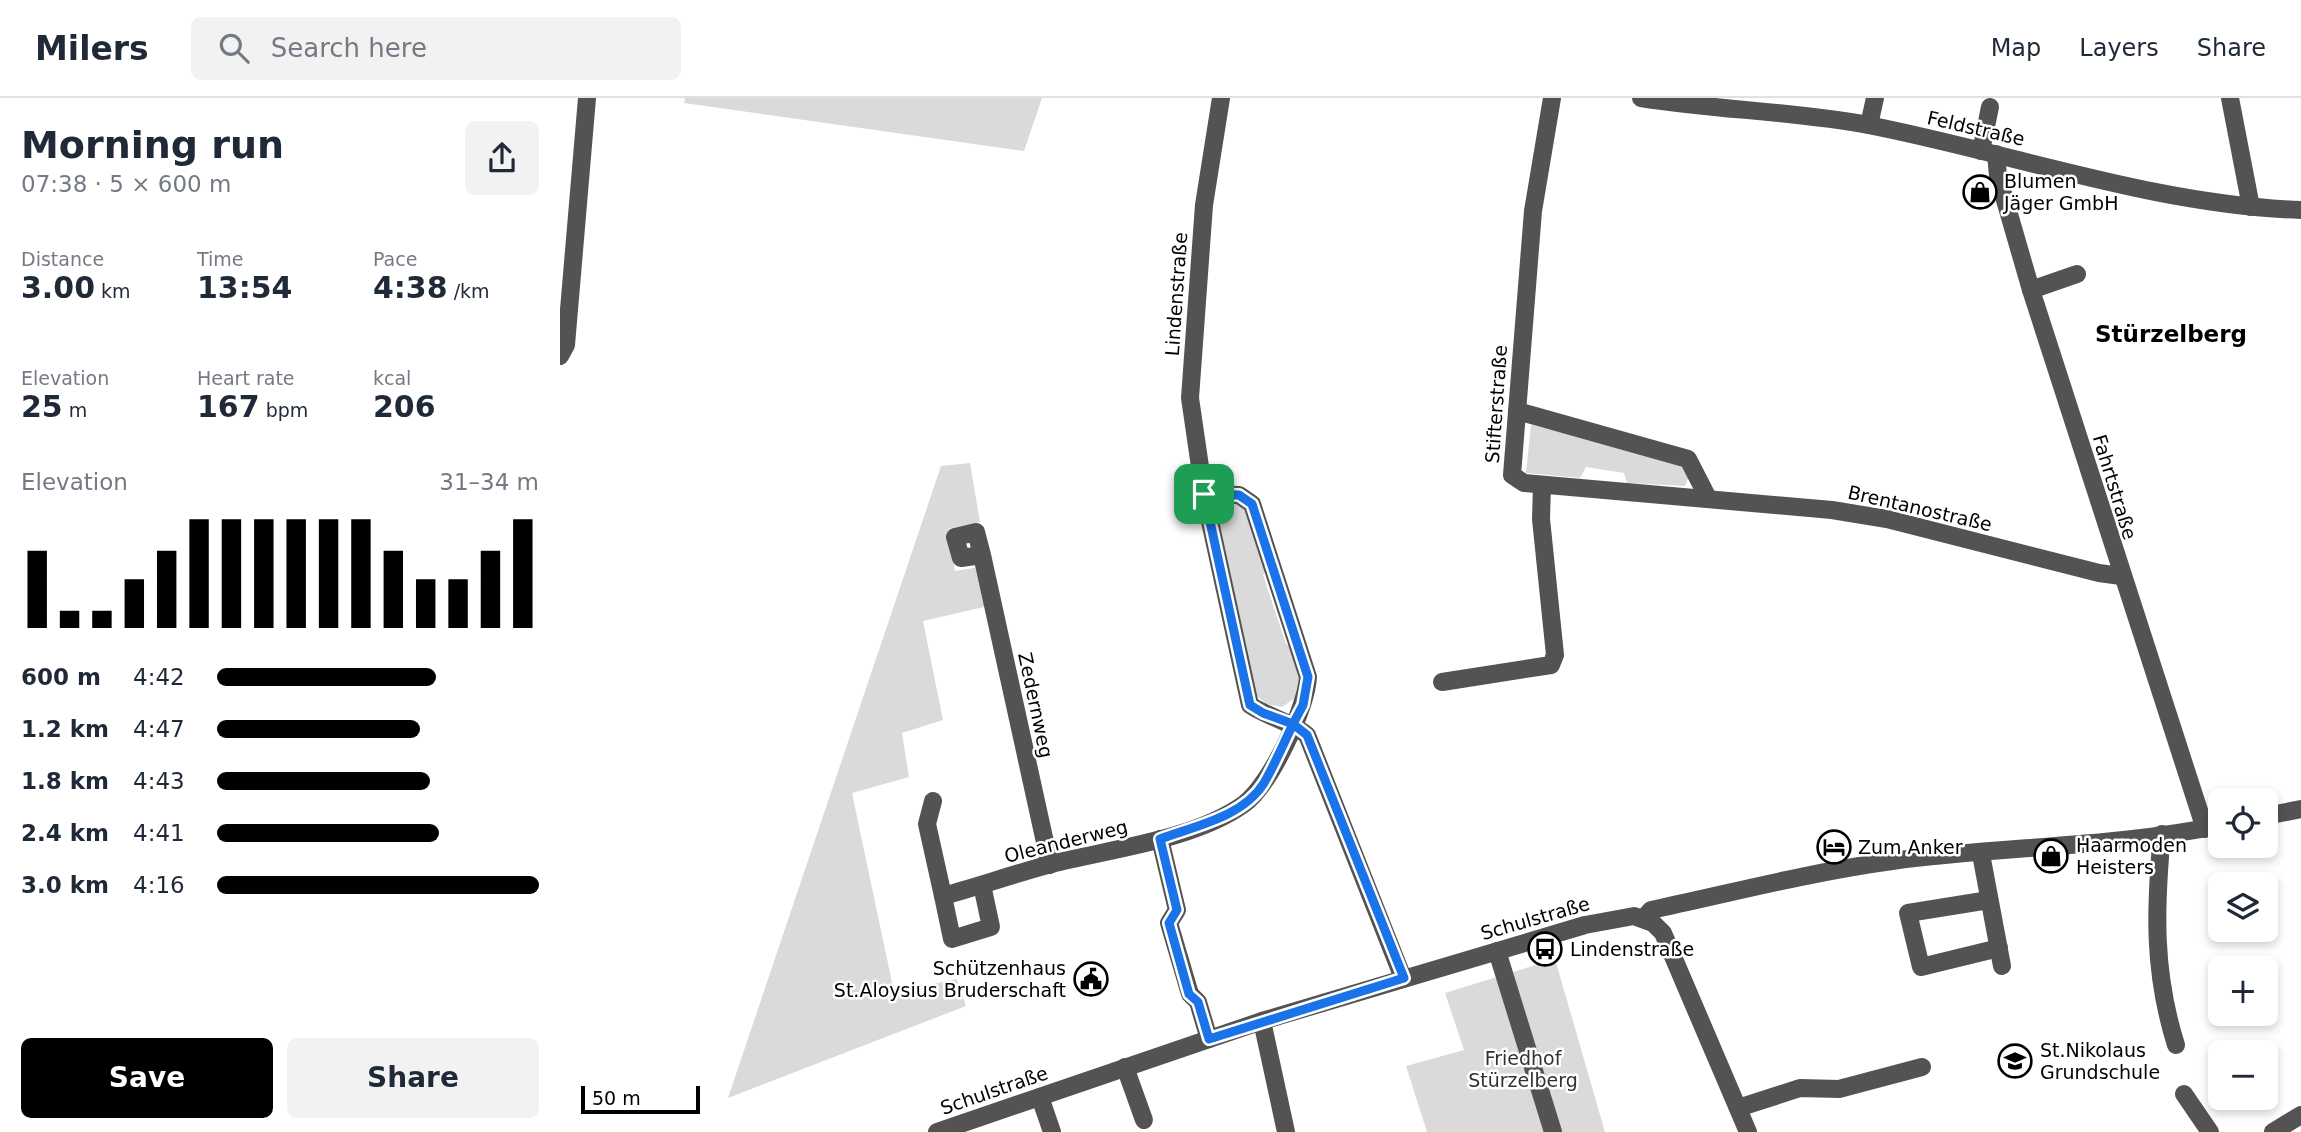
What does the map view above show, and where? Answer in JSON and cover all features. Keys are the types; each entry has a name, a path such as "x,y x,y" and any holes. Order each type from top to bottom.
{"street":[{"path":"560,356 566,345 587,98"},
{"name":"Lindenstraße","path":"1222,98 1204,205 1191,398 1204,494 1250,705 1293,724"},
{"name":"Stifterstraße","path":"1542,485 1524,483 1512,475 1533,211 1552,98"},
{"name":"Feldstraße","path":"1641,98 1795,113 1868,125 2201,200 2301,210"},
{"path":"1868,125 1875,98"},
{"path":"2230,98 2251,207"},
{"path":"1989,152 1990,107"},
{"name":"Fahrtstraße","path":"1989,152 2121,576 2208,813"},
{"path":"2031,290 2077,274"},
{"path":"1517,411 1688,459 1694,468 1698,484 1708,498"},
{"path":"1443,682 1551,665 1555,655 1541,519 1542,485"},
{"name":"Brentanostraße","path":"1542,485 1832,510 1887,519 2098,573 2121,576"},
{"path":"1204,494 1239,495 1252,504 1308,677 1303,705 1293,724 1307,735 1404,978"},
{"name":"Zedernweg","path":"982,555 1050,864"},
{"name":"Oleanderweg","path":"943,896 1050,864 1160,839 1227,814 1246,803 1263,785 1293,724"},
{"path":"933,801 928,824 952,939 991,927 982,885"},
{"path":"2278,814 2301,809"},
{"name":"Schulstraße","path":"937,1132 1262,1021 1624,916 1644,918 1651,910 1810,875 1894,861 1981,854 2208,828"},
{"path":"2162,834 2155,936 2161,985 2176,1045"},
{"path":"1160,839 1177,910 1169,923 1189,994 1198,1002 1209,1039"},
{"path":"1981,854 2001,957 1921,967 1908,913 1989,900"},
{"path":"1644,918 1663,933 1748,1132"},
{"path":"1497,951 1553,1132"},
{"path":"1262,1021 1286,1132"},
{"path":"1125,1067 1144,1120"},
{"path":"1738,1108 1800,1088 1839,1089 1922,1067"},
{"path":"2184,1094 2210,1132"},
{"path":"1040,1097 1052,1132"},
{"path":"2273,1132 2301,1115"}],"green space":[{"path":"685,98 1042,98 1024,151 684,103"},
{"path":"1531,425 1666,458 1680,464 1689,476 1685,486 1627,483 1624,473 1586,467 1580,478 1526,473"},
{"path":"970,463 980,522 948,529 955,571 980,567 988,606 923,621 943,720 902,733 909,777 852,793 894,992 957,979 966,1006 728,1098 941,466"},
{"path":"1231,500 1247,507 1268,568 1263,575 1286,644 1299,661 1301,674 1298,696 1282,707 1266,704 1254,693 1216,513 1222,501"},
{"name":"Friedhof Stürzelberg","path":"1555,959 1605,1132 1427,1132 1406,1066 1464,1050 1445,993"}],"place":[{"name":"Blumen Jäger GmbH","path":"1980,192"},
{"name":"Zum Anker","path":"1834,847"},
{"name":"Haarmoden Heisters","path":"2051,856"},
{"name":"Lindenstraße","path":"1545,949"},
{"name":"Schützenhaus St.Aloysius Bruderschaft","path":"1091,979"},
{"name":"St.Nikolaus Grundschule","path":"2015,1061"}],"district":[{"name":"Stürzelberg","path":"2171,334"}],"route":[{"path":"1204,494 1220,492 1239,495 1252,504 1308,677 1303,705 1293,724 1307,735 1404,978 1209,1039 1198,1002 1189,994 1169,923 1177,910 1160,839 1227,814 1246,803 1263,785 1293,724 1250,705 1244,688 1204,494"}]}
